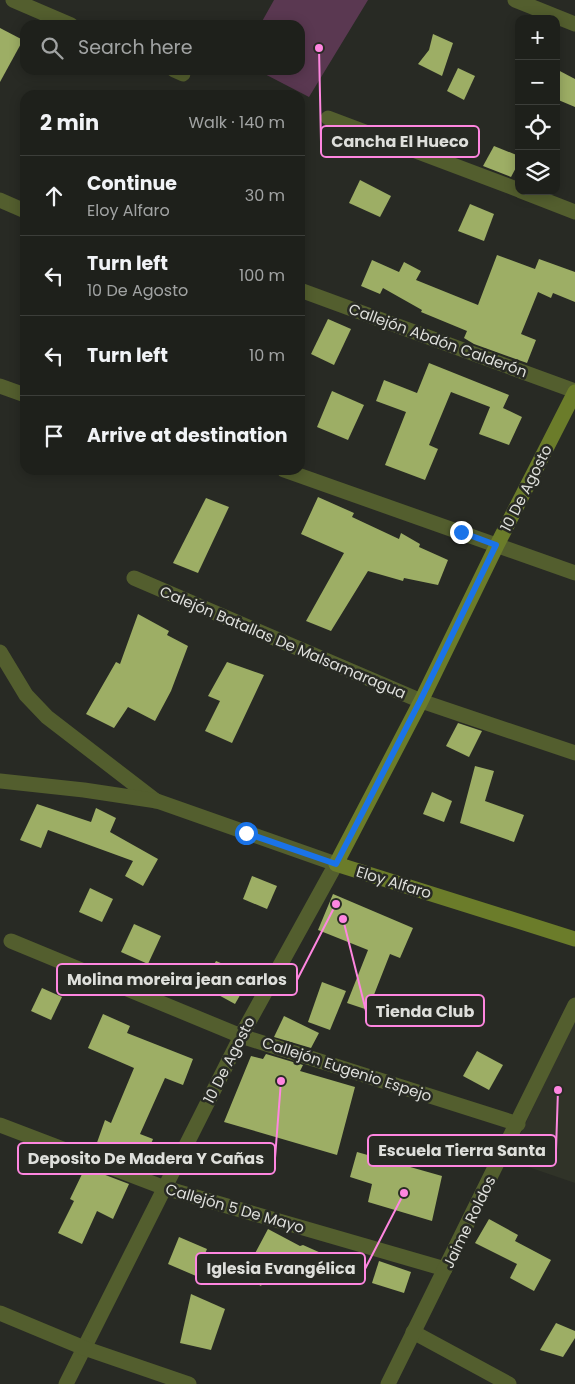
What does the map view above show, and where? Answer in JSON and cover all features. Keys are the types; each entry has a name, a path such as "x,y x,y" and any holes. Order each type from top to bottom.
{"street":[{"path":"13,0 59,20"},
{"path":"515,0 546,6 575,24"},
{"path":"328,118 515,189"},
{"path":"530,195 575,212"},
{"path":"0,200 20,209"},
{"name":"Callejón Abdón Calderón","path":"305,292 575,391"},
{"path":"0,386 20,393"},
{"name":"10 De Agosto","path":"66,1384 241,1036 336,864 420,701 496,545 575,391"},
{"path":"298,475 575,573"},
{"name":"Calejón Batallas De Malsamaragua","path":"134,578 420,701 575,753"},
{"path":"0,652 26,695 47,717 157,801"},
{"path":"0,781 84,790 157,801"},
{"name":"Eloy Alfaro","path":"157,801 336,864 575,939"},
{"name":"Callejón Eugenio Espejo","path":"11,941 241,1036 518,1124"},
{"name":"Jaime Roldos","path":"388,1384 575,1006"},
{"name":"Callejón 5 De Mayo","path":"0,1125 165,1188 446,1269"},
{"path":"0,1313 84,1348 189,1384"},
{"path":"414,1332 509,1384"}],"shaded area":[{"path":"274,0 368,0 309,97 305,95 305,90 296,90 267,75 305,75 305,20 263,20"},
{"path":"575,1019 575,1183 508,1160"}],"building":[{"path":"0,28 20,38 20,45 0,82"},
{"path":"433,34 453,43 442,76 418,64 429,50"},
{"path":"458,68 475,76 464,100 447,91"},
{"path":"560,71 575,79 575,107 560,101"},
{"path":"494,146 515,154 515,170 511,177 483,166"},
{"path":"360,180 391,196 380,217 349,203"},
{"path":"470,204 494,214 484,241 458,231"},
{"path":"497,255 535,269 539,259 575,272 575,302 553,293 551,298 538,292 521,334 536,340 527,363 474,344 464,338 467,331 421,312 422,310 383,288 380,294 361,286 372,260 399,272 404,262 421,271 416,280 478,305"},
{"path":"328,319 351,329 334,365 311,354"},
{"path":"429,363 509,395 503,408 522,417 509,445 479,434 490,407 451,392 429,445 438,449 425,480 385,465 406,412 376,401 384,380 417,393"},
{"path":"332,391 364,405 348,440 317,427"},
{"path":"318,497 354,513 352,517 399,539 401,533 420,544 419,547 448,560 438,585 404,578 403,581 368,571 331,631 306,621 344,553 301,534"},
{"path":"206,498 229,507 198,573 173,563"},
{"path":"138,614 169,631 167,635 188,646 171,691 155,721 128,707 114,728 86,714 116,662 120,664"},
{"path":"227,662 264,675 232,743 205,731 220,701 208,696"},
{"path":"458,723 482,731 469,757 446,746"},
{"path":"475,766 494,771 485,801 524,815 514,842 460,823"},
{"path":"432,792 452,801 444,822 423,814"},
{"path":"37,804 91,822 96,808 116,818 110,832 158,859 143,886 125,876 133,861 48,830 41,848 20,840"},
{"path":"252,876 277,886 267,909 243,899"},
{"path":"90,888 113,899 102,922 79,912"},
{"path":"333,894 413,928 400,958 390,954 368,1010 347,1003 368,950 318,930"},
{"path":"134,924 161,936 148,964 121,952"},
{"path":"216,961 251,976 235,1004 202,986"},
{"path":"322,982 346,991 330,1030 308,1022"},
{"path":"42,988 62,997 51,1020 31,1011"},
{"path":"103,1014 130,1026 127,1033 193,1059 183,1085 165,1078 140,1134 153,1139 141,1169 94,1151 105,1120 111,1123 134,1068 88,1048"},
{"path":"284,1016 319,1033 311,1048 274,1037"},
{"path":"477,1051 503,1065 489,1090 463,1076"},
{"path":"266,1054 303,1065 300,1071 355,1087 337,1155 224,1122 251,1056 263,1059"},
{"path":"357,1152 442,1176 432,1221 368,1202 372,1184 350,1177"},
{"path":"87,1168 129,1184 113,1219 97,1211 82,1244 58,1233 74,1201 70,1199 83,1172 85,1173"},
{"path":"489,1219 518,1235 515,1241 551,1260 534,1291 510,1278 517,1264 475,1243"},
{"path":"268,1229 300,1246 303,1245 321,1253 310,1281 287,1271 282,1280 268,1273 261,1286 243,1276"},
{"path":"179,1237 207,1249 196,1276 168,1264"},
{"path":"379,1261 411,1272 404,1293 372,1283"},
{"path":"191,1294 225,1309 211,1350 180,1343"},
{"path":"556,1323 575,1331 575,1338 563,1357 540,1350"}],"place":[{"name":"Cancha El Hueco","path":"319,48"},
{"name":"Molina moreira jean carlos","path":"336,904"},
{"name":"Tienda Club","path":"343,919"},
{"name":"Deposito De Madera Y Cañas","path":"281,1081"},
{"name":"Escuela Tierra Santa","path":"558,1090"},
{"name":"Iglesia Evangélica","path":"404,1193"}],"route":[{"path":"246,833 336,864 420,701 496,545 461,532"}]}
